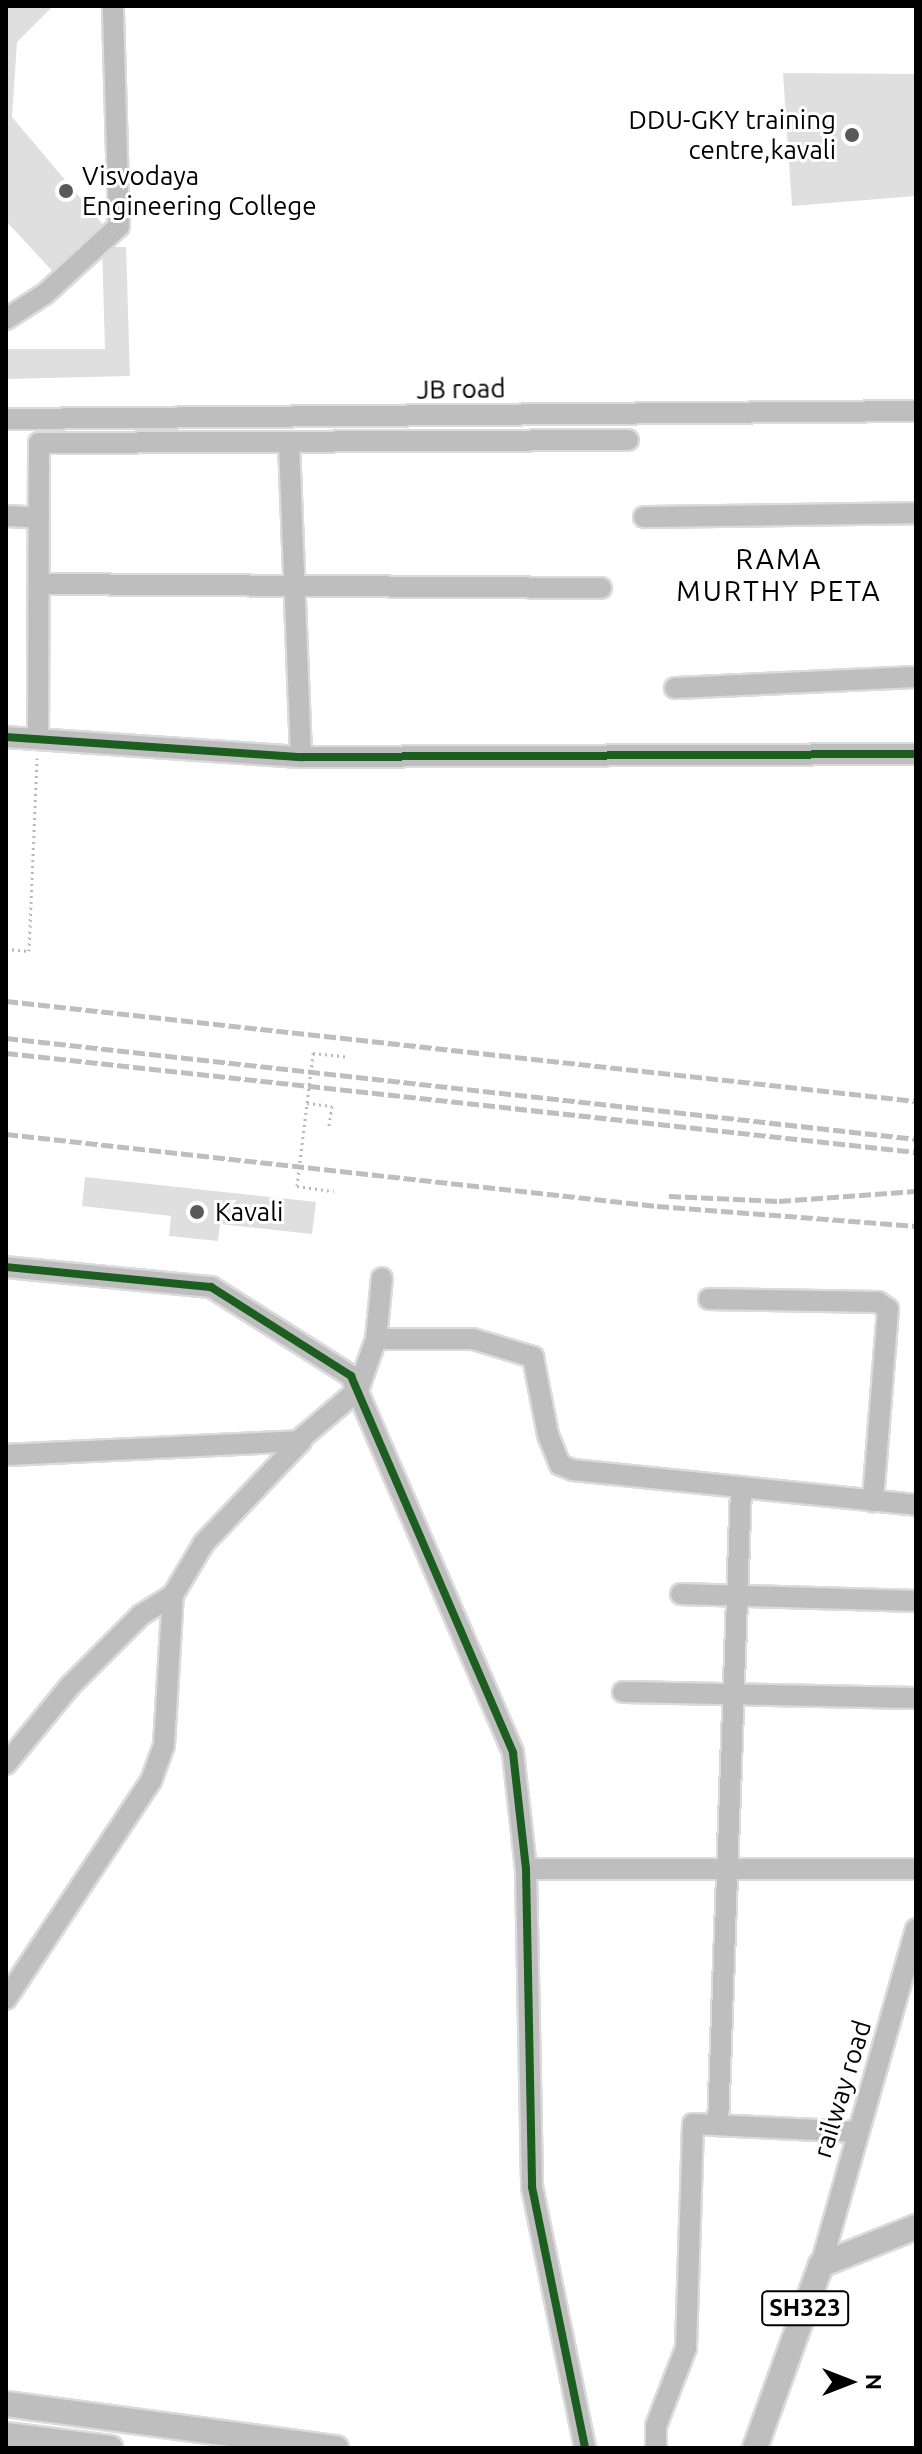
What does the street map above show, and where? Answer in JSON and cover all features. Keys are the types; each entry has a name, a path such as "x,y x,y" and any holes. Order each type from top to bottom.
{"main road":[{"name":"SH323","path":"755,2448 821,2265 916,2227"},
{"path":"6,2404 333,2448"},
{"path":"6,2435 110,2448"}],"street":[{"path":"6,319 45,294 119,226 113,6"},
{"name":"JB road","path":"6,419 916,411"},
{"path":"38,738 39,443 628,440"},
{"path":"289,443 301,757"},
{"path":"644,517 916,513"},
{"path":"6,516 39,518"},
{"path":"39,584 601,588"},
{"path":"675,688 916,677"},
{"path":"6,737 301,757 916,754"},
{"path":"6,1267 211,1287 351,1376 358,1390 513,1753 526,1869 532,2187 585,2448"},
{"path":"6,1764 70,1686 141,1615 173,1595 204,1543 315,1427 358,1390 376,1339 382,1278"},
{"path":"709,1299 878,1302 888,1309 873,1501"},
{"path":"376,1339 473,1339 533,1357 548,1435 560,1465 573,1470 916,1505"},
{"path":"6,1455 282,1446 315,1427"},
{"path":"718,2125 742,1596 741,1489"},
{"path":"681,1594 916,1601"},
{"path":"6,1999 151,1781 164,1745 173,1595"},
{"path":"623,1692 737,1691 916,1698"},
{"path":"526,1869 731,1864 916,1869"},
{"name":"railway road","path":"821,2265 854,2132 911,1970 916,1929"},
{"path":"656,2448 656,2426 686,2348 693,2124 854,2132"}],"path":[{"path":"6,949 29,951 38,738"},
{"path":"334,1191 297,1186 313,1053 349,1057"},
{"path":"307,1103 332,1106 329,1126"}],"building":[{"path":"6,6 53,6 17,42 12,117 104,226 55,274 6,221"},
{"name":"DDU-GKY training centre,kavali","path":"783,73 916,74 916,196 792,206"},
{"path":"102,247 126,247 130,376 6,379 6,349 105,349"},
{"path":"85,1177 316,1202 312,1234 220,1224 218,1241 169,1236 171,1216 82,1206"}],"railway":[{"path":"6,1001 916,1101"},
{"path":"6,1038 916,1139"},
{"path":"6,1053 916,1152"},
{"path":"6,1134 657,1206 916,1226"},
{"path":"669,1196 779,1201 916,1191"}],"cycle path":[{"path":"6,737 301,757 916,754"},
{"path":"6,1267 211,1287 351,1376 513,1753 526,1869 532,2187 585,2448"}],"place":[{"name":"DDU-GKY training centre,kavali","path":"852,135"},
{"name":"Visvodaya Engineering College","path":"66,191"},
{"name":"Kavali","path":"197,1212"}],"district":[{"name":"RAMA MURTHY PETA","path":"779,575"}]}
